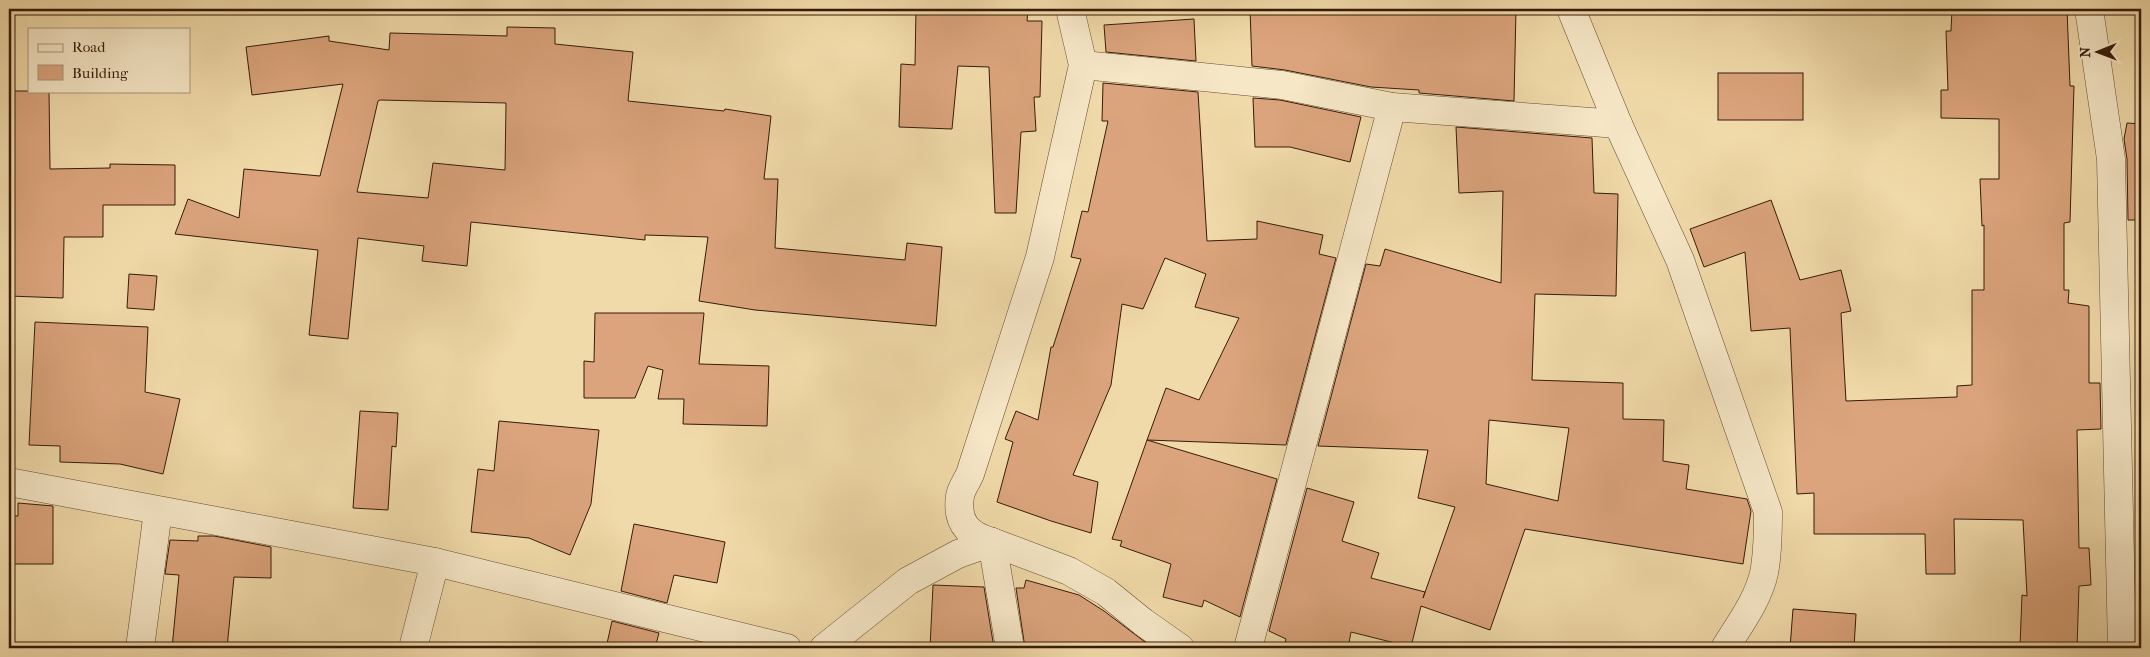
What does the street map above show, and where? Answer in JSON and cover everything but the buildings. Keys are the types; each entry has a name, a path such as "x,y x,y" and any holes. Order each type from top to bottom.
{"street":[{"path":"1070,9 1083,66 1040,257 970,474 960,495 961,521 975,536 1069,571 1106,592 1142,622 1180,648"},
{"path":"1572,9 1618,124 1680,260 1768,512 1764,574 1756,594 1725,648"},
{"path":"2089,9 2112,158 2130,576 2122,648"},
{"path":"1083,66 1282,86 1392,107 1618,124"},
{"path":"1248,648 1392,107"},
{"path":"9,482 435,562 787,648"},
{"path":"140,648 158,511"},
{"path":"824,648 908,582 958,554 992,542"},
{"path":"992,542 1010,648"},
{"path":"413,648 435,562"}]}
